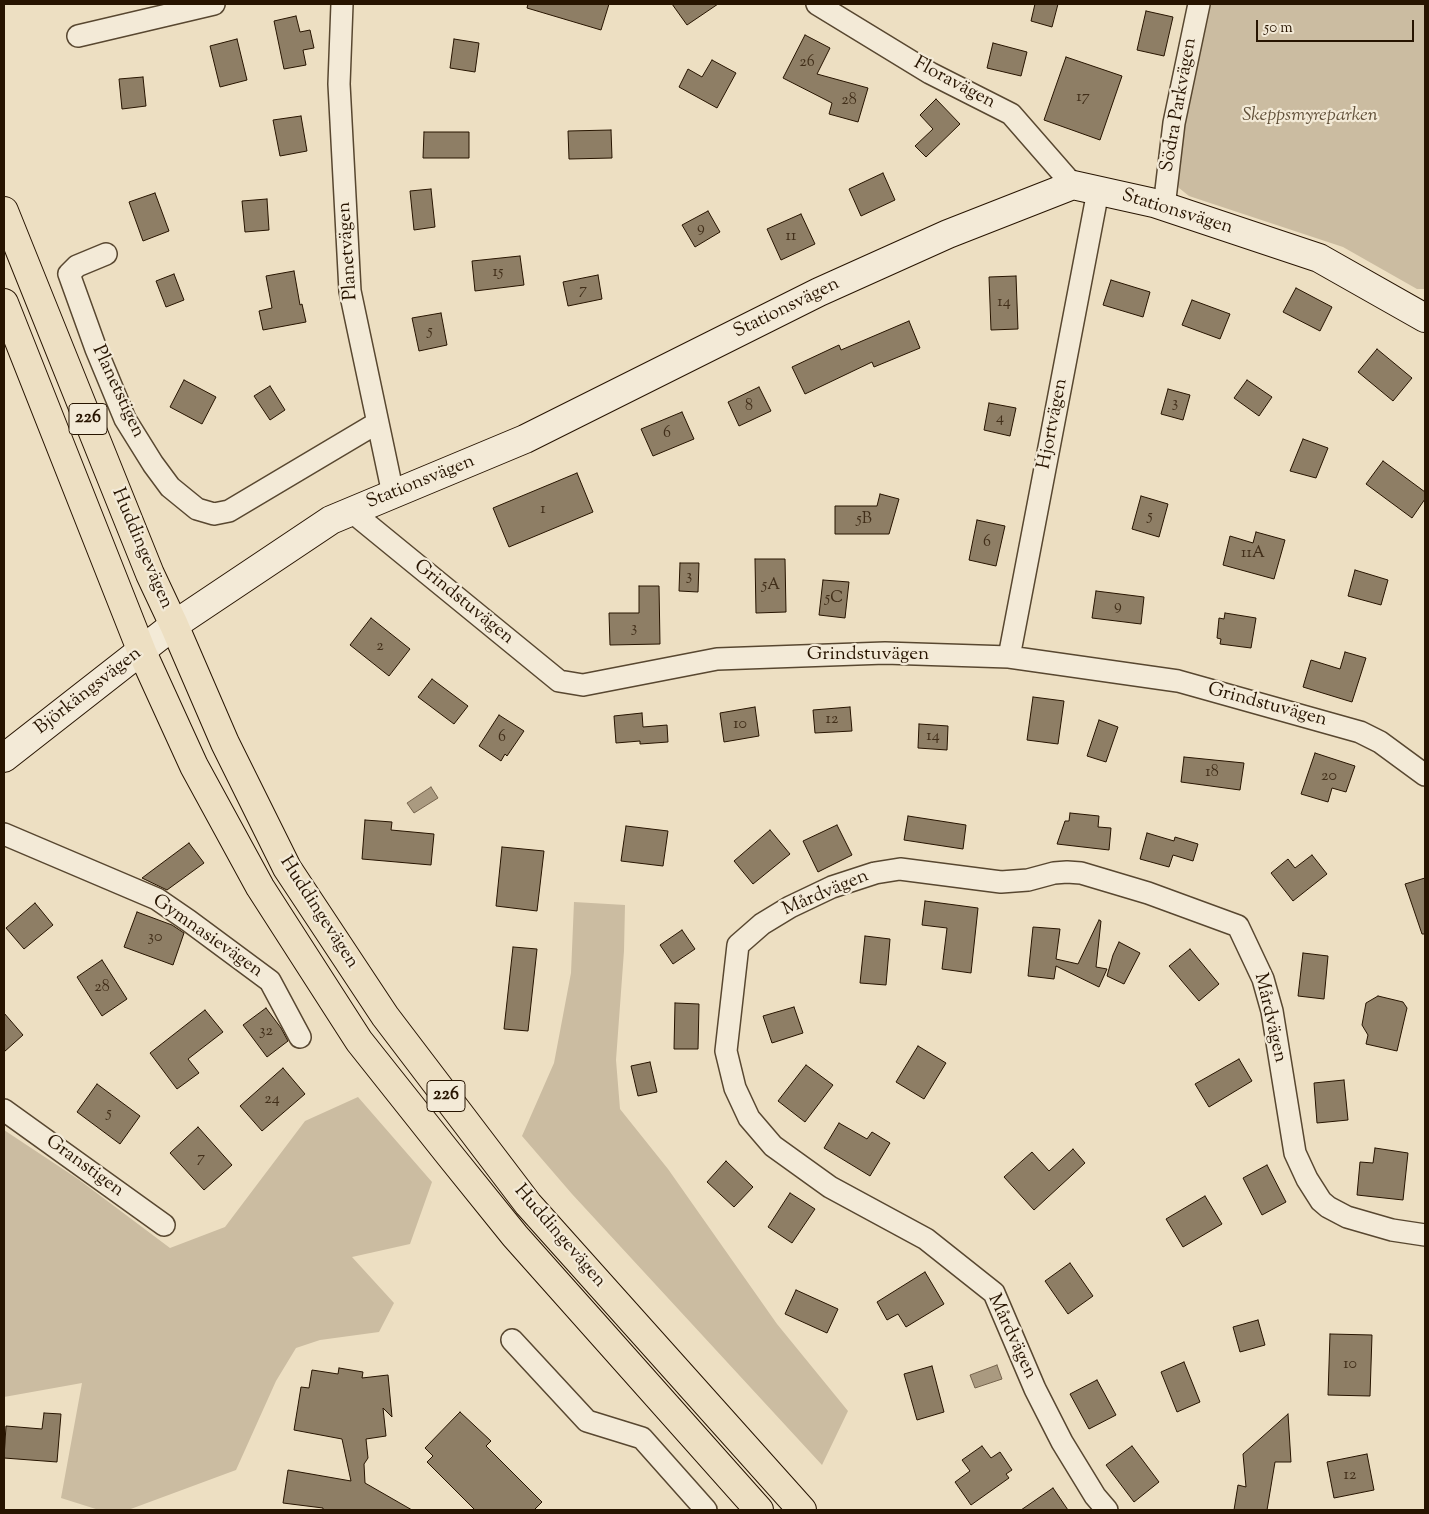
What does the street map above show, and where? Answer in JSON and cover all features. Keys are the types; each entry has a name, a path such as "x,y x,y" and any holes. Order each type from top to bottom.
{"main road":[{"name":"Huddingevägen","path":"4,210 150,574 225,743 287,868 385,1016 528,1204 802,1510"},
{"name":"Huddingevägen","path":"4,303 142,652 194,766 260,887 359,1041 515,1236 759,1510"}],"street":[{"path":"78,36 214,4"},
{"name":"Planetvägen","path":"342,4 339,84 350,291 392,494"},
{"name":"Floravägen","path":"817,4 930,73 1011,114 1085,188"},
{"name":"Södra Parkvägen","path":"1164,207 1174,123 1199,4"},
{"name":"Stationsvägen","path":"174,625 331,520 525,440 828,288 948,234 1085,188 1154,203 1319,258 1425,318"},
{"name":"Hjortvägen","path":"1009,658 1085,188"},
{"name":"Planetstigen","path":"106,254 76,266 69,274 96,349 125,418 153,464 170,487 197,509 214,514 229,511 378,423"},
{"name":"Grindstuvägen","path":"351,512 559,681 583,685 717,659 885,653 1009,658 1178,681 1360,732 1380,742 1425,776"},
{"name":"Björkängsvägen","path":"4,758 142,652 174,625"},
{"name":"Gymnasievägen","path":"4,834 157,899 270,981 300,1037"},
{"name":"Mårdvägen","path":"1106,1510 1095,1496 1062,1442 1035,1388 994,1293 926,1239 830,1187 773,1146 748,1118 735,1088 726,1050 738,945 762,924 790,907 832,887 875,873 900,869 1001,882 1028,880 1060,872 1081,873 1148,893 1238,926 1265,987 1272,1011 1296,1153 1307,1180 1321,1201 1347,1217 1392,1230 1425,1235"},
{"name":"Granstigen","path":"4,1110 164,1225"},
{"path":"512,1340 587,1421 642,1438 706,1510"}],"green space":[{"name":"Skeppsmyreparken","path":"1211,4 1425,4 1425,289 1417,289 1343,247 1189,196 1179,188 1174,171"},
{"path":"574,902 625,905 624,951 616,1060 620,1109 668,1169 777,1324 848,1411 822,1465 572,1194 522,1136 554,1063 571,973"},
{"path":"358,1097 432,1182 410,1244 352,1257 394,1303 379,1332 320,1340 296,1348 276,1381 236,1470 128,1510 99,1510 61,1498 82,1383 4,1397 4,1130 78,1179 170,1248 225,1227 305,1121"}],"shaded area":[{"path":"431,787 438,798 414,813 407,803"},
{"path":"997,1365 1002,1379 975,1388 970,1375"}],"building":[{"path":"528,4 609,4 601,30 527,8"},
{"path":"672,4 718,4 687,25"},
{"path":"1035,4 1058,4 1052,27 1031,21"},
{"path":"1146,11 1173,17 1164,56 1137,50"},
{"path":"296,16 300,32 310,30 314,48 303,50 306,65 284,69 274,21"},
{"path":"805,35 830,48 817,74 868,88 858,122 829,114 832,103 783,78"},
{"path":"237,39 247,80 220,87 210,46"},
{"path":"454,39 479,43 475,72 450,68"},
{"path":"993,43 1027,52 1021,76 987,68"},
{"path":"1066,57 1122,76 1100,140 1044,120"},
{"path":"712,60 736,73 717,108 679,87 688,69 702,77"},
{"path":"143,77 146,106 122,109 119,79"},
{"path":"936,99 960,124 926,157 915,146 933,129 920,115"},
{"path":"301,116 307,151 280,156 273,120"},
{"path":"611,130 612,158 569,159 568,131"},
{"path":"424,132 469,132 469,158 423,158"},
{"path":"883,173 895,200 861,216 849,189"},
{"path":"431,189 435,227 414,230 410,191"},
{"path":"155,193 169,231 143,241 129,202"},
{"path":"267,199 269,230 245,232 242,201"},
{"path":"708,211 720,232 695,247 682,225"},
{"path":"801,214 815,244 781,260 767,229"},
{"path":"520,256 524,285 475,291 472,261"},
{"path":"294,271 300,305 302,304 306,322 263,330 259,311 272,308 266,276"},
{"path":"174,274 184,300 166,307 156,281"},
{"path":"598,275 602,299 568,306 563,282"},
{"path":"1016,276 1018,329 991,330 989,277"},
{"path":"1111,280 1150,292 1143,317 1103,305"},
{"path":"1296,288 1332,307 1320,331 1283,312"},
{"path":"1192,300 1230,314 1220,339 1182,325"},
{"path":"441,313 447,345 419,351 412,318"},
{"path":"909,321 920,348 874,367 872,362 805,394 792,367 839,345 841,350"},
{"path":"1377,349 1412,378 1393,401 1358,372"},
{"path":"184,380 216,397 202,424 170,407"},
{"path":"1247,380 1272,397 1259,416 1234,398"},
{"path":"270,386 285,410 270,420 254,396"},
{"path":"759,387 771,411 739,426 728,402"},
{"path":"1168,389 1190,395 1183,420 1161,414"},
{"path":"989,403 1016,408 1010,436 984,430"},
{"path":"682,412 694,439 653,456 641,429"},
{"path":"1303,439 1328,448 1316,478 1290,471"},
{"path":"1383,461 1425,492 1425,499 1412,518 1366,484"},
{"path":"577,473 593,512 509,547 493,508"},
{"path":"880,494 899,499 889,534 835,534 835,506 877,506"},
{"path":"1141,496 1168,504 1159,537 1132,529"},
{"path":"977,520 1005,526 996,566 969,560"},
{"path":"1256,532 1285,540 1274,579 1223,565 1230,536 1253,543"},
{"path":"755,559 785,559 786,612 756,613"},
{"path":"680,563 699,563 698,592 679,591"},
{"path":"1355,570 1388,580 1381,605 1348,596"},
{"path":"823,580 849,582 845,618 819,615"},
{"path":"639,586 659,586 660,644 610,645 609,613 639,613"},
{"path":"1096,591 1144,597 1141,624 1092,618"},
{"path":"1225,613 1256,618 1251,648 1220,644 1221,639 1217,638 1219,618 1224,619"},
{"path":"371,618 410,649 389,676 350,645"},
{"path":"1345,652 1366,658 1352,702 1303,687 1311,660 1340,669"},
{"path":"432,679 468,706 454,724 418,697"},
{"path":"1033,697 1064,701 1058,744 1027,740"},
{"path":"755,707 759,736 724,742 720,713"},
{"path":"850,707 852,731 815,733 813,710"},
{"path":"642,713 643,727 667,725 668,742 640,744 640,741 616,743 614,716"},
{"path":"499,715 524,731 507,756 505,754 501,761 479,746"},
{"path":"1099,720 1118,727 1106,762 1087,756"},
{"path":"919,724 948,726 947,750 918,748"},
{"path":"1315,753 1355,766 1346,792 1332,788 1328,802 1301,794"},
{"path":"1184,757 1244,763 1240,790 1181,782"},
{"path":"1070,813 1099,816 1098,827 1111,828 1109,850 1057,844 1065,821 1069,821"},
{"path":"908,816 966,825 963,849 904,840"},
{"path":"365,820 392,822 391,830 434,834 431,865 362,859"},
{"path":"837,825 852,855 818,872 803,841"},
{"path":"626,826 668,831 663,866 621,861"},
{"path":"770,830 790,854 753,884 734,861"},
{"path":"1147,833 1174,841 1175,837 1198,844 1193,861 1173,855 1169,867 1140,859"},
{"path":"189,843 204,863 167,890 142,878"},
{"path":"502,847 544,851 537,911 496,906"},
{"path":"1312,855 1327,874 1293,901 1271,873 1288,859 1295,868"},
{"path":"1425,878 1425,934 1422,934 1405,884"},
{"path":"925,901 978,908 971,973 942,969 947,928 922,925"},
{"path":"35,903 53,925 24,949 6,928"},
{"path":"137,912 172,925 184,933 173,965 124,947"},
{"path":"1099,920 1101,921 1096,967 1107,969 1099,987 1056,966 1054,979 1028,976 1033,927 1060,929 1056,959 1078,964"},
{"path":"682,930 695,949 673,964 660,945"},
{"path":"865,936 890,939 886,985 860,983"},
{"path":"1119,942 1140,953 1124,984 1107,976"},
{"path":"513,947 537,949 528,1031 504,1029"},
{"path":"1190,949 1219,984 1199,1001 1169,966"},
{"path":"1303,953 1328,956 1324,999 1298,996"},
{"path":"102,960 127,999 102,1016 77,977"},
{"path":"1378,996 1403,1002 1407,1008 1397,1051 1366,1044 1368,1035 1362,1025 1366,1003"},
{"path":"675,1003 699,1004 698,1049 674,1049"},
{"path":"794,1007 803,1033 772,1043 763,1016"},
{"path":"266,1008 288,1041 267,1057 243,1025"},
{"path":"205,1010 223,1032 188,1059 199,1073 177,1089 150,1053"},
{"path":"4,1013 23,1035 4,1052"},
{"path":"918,1046 946,1063 924,1099 896,1082"},
{"path":"1239,1059 1252,1081 1209,1107 1195,1084"},
{"path":"650,1062 657,1092 638,1096 631,1066"},
{"path":"806,1065 833,1085 805,1122 778,1101"},
{"path":"283,1068 305,1094 262,1131 240,1106"},
{"path":"1344,1080 1348,1120 1317,1123 1314,1083"},
{"path":"97,1084 140,1116 120,1144 77,1112"},
{"path":"839,1123 867,1139 872,1132 890,1143 870,1176 824,1148"},
{"path":"198,1127 232,1165 204,1190 170,1153"},
{"path":"1375,1148 1408,1153 1403,1200 1357,1195 1360,1162 1373,1163"},
{"path":"1073,1149 1085,1163 1034,1210 1004,1177 1032,1152 1049,1171"},
{"path":"726,1161 753,1187 734,1207 707,1182"},
{"path":"1267,1165 1286,1202 1262,1215 1243,1178"},
{"path":"790,1193 815,1209 792,1243 768,1227"},
{"path":"1205,1196 1222,1224 1183,1247 1166,1219"},
{"path":"1070,1263 1093,1296 1068,1314 1045,1281"},
{"path":"925,1272 944,1304 906,1327 898,1314 887,1320 877,1302"},
{"path":"796,1290 838,1309 827,1333 785,1314"},
{"path":"1258,1320 1265,1345 1240,1352 1233,1327"},
{"path":"1330,1334 1372,1335 1370,1396 1328,1395"},
{"path":"1184,1362 1200,1402 1177,1412 1161,1372"},
{"path":"932,1366 944,1412 917,1420 904,1374"},
{"path":"339,1368 363,1372 362,1378 388,1375 392,1417 383,1408 386,1436 366,1439 368,1458 364,1464 365,1483 412,1510 323,1510 323,1508 283,1503 288,1470 351,1481 342,1439 294,1430 301,1387 309,1388 312,1370 338,1374"},
{"path":"1097,1380 1116,1415 1089,1429 1070,1394"},
{"path":"460,1412 491,1441 486,1446 542,1502 534,1510 475,1510 427,1462 433,1456 425,1448"},
{"path":"44,1413 61,1414 57,1462 4,1458 6,1426 42,1429"},
{"path":"1288,1414 1291,1462 1275,1462 1267,1510 1234,1510 1238,1485 1246,1487 1243,1454"},
{"path":"982,1446 991,1458 1000,1452 1012,1470 1006,1474 1009,1478 971,1505 955,1482 970,1471 962,1460"},
{"path":"1132,1446 1159,1482 1134,1502 1106,1465"},
{"path":"1367,1454 1374,1490 1334,1498 1327,1462"},
{"path":"1053,1488 1068,1510 1021,1510"}]}
